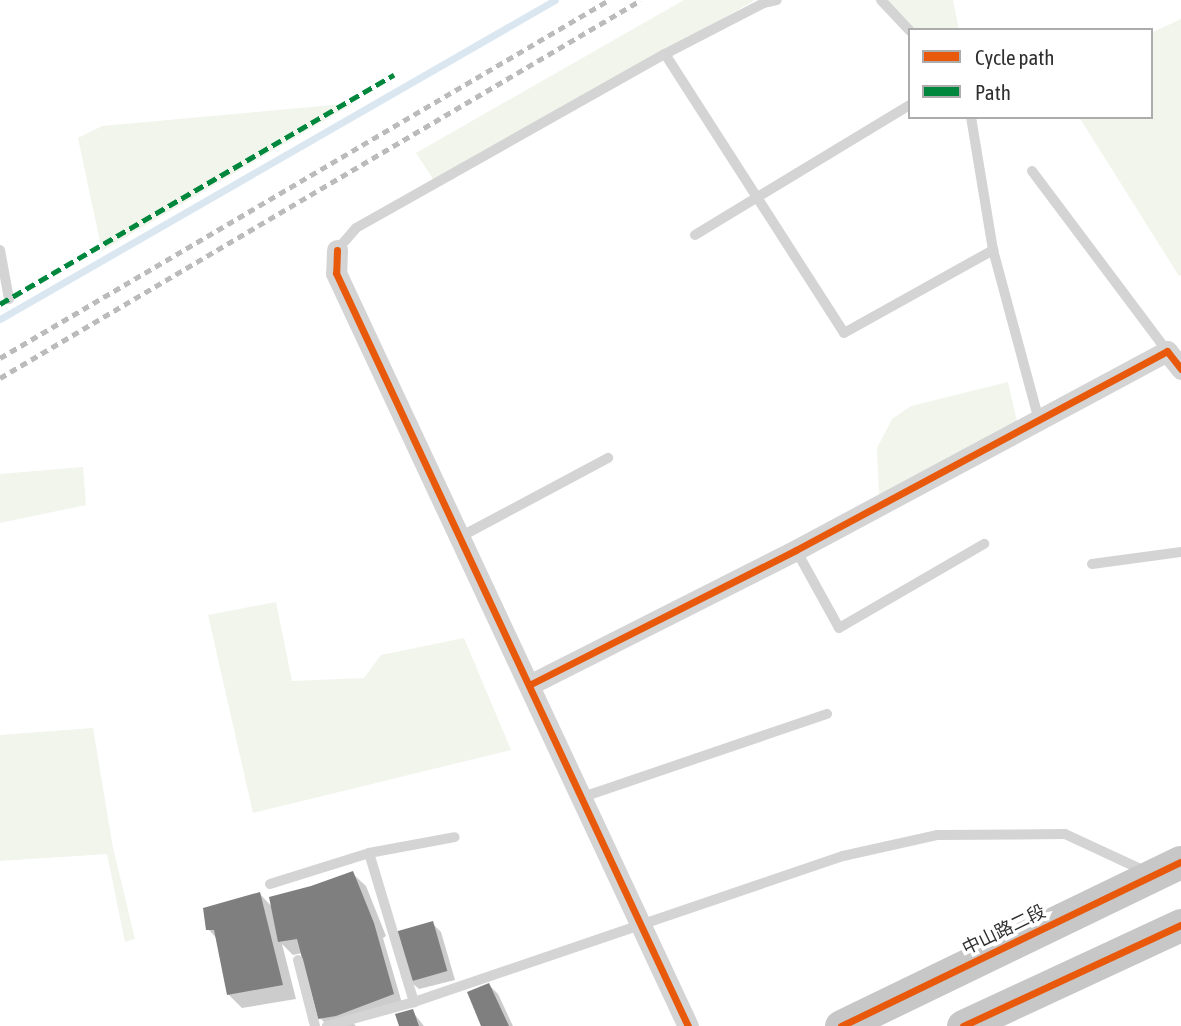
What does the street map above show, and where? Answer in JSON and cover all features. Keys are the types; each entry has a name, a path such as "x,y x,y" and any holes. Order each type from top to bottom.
{"main road":[{"name":"中山路二段","path":"841,1026 1168,868"},
{"path":"963,1026 1181,925"}],"street":[{"path":"337,250 336,273 688,1026"},
{"path":"529,685 796,550 1167,351 1181,369"}],"lane":[{"path":"337,250 356,228 665,54 764,3 777,0"},
{"path":"881,0 908,29"},
{"path":"665,54 844,333 993,250"},
{"path":"695,235 908,106"},
{"path":"971,119 993,250 1039,420"},
{"path":"1032,171 1167,351"},
{"path":"0,250 9,299"},
{"path":"460,537 608,458"},
{"path":"796,550 839,628 984,544"},
{"path":"1092,564 1181,552"},
{"path":"580,798 827,714"},
{"path":"327,1026 414,1002 843,856 937,835 1065,834 1168,868"},
{"path":"270,884 369,853 455,837"},
{"path":"369,853 414,1002"},
{"path":"298,960 315,1026"}],"shaded area":[{"path":"684,0 755,0 437,185 416,153"},
{"path":"883,0 953,0 959,28 908,28"},
{"path":"1181,19 1179,276 1080,119 1153,119 1153,32"},
{"path":"354,103 102,251 78,138 102,126"},
{"path":"1008,382 1017,421 879,495 877,448 892,419 911,406"},
{"path":"83,467 86,505 0,523 0,474"},
{"path":"276,602 292,681 364,678 381,655 464,638 511,750 253,813 208,615"},
{"path":"93,728 113,848 135,939 125,942 107,854 0,861 0,735"}],"building":[{"path":"353,871 374,923 394,994 336,1016 318,1019 297,939 278,942 269,897"},
{"path":"260,892 283,985 227,995 214,930 206,930 203,908"},
{"path":"433,921 447,971 409,982 395,932"},
{"path":"489,983 509,1026 481,1026 467,992"},
{"path":"413,1009 419,1026 399,1026 395,1014"}],"waterway":[{"path":"0,319 555,0"}],"railway":[{"path":"0,358 609,0"},
{"path":"0,378 641,0"}],"marked path":[{"path":"0,304 394,75"}],"cycle path":[{"path":"337,250 336,273 688,1026"},
{"path":"529,685 796,550 1167,351 1181,369"},
{"path":"841,1026 1181,862"},
{"path":"963,1026 1181,925"}]}
